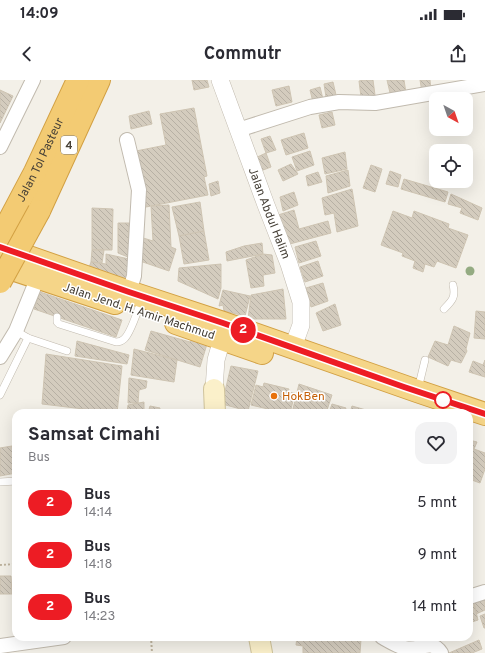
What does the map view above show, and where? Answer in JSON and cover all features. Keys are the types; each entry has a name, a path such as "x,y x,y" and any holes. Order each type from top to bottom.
{"highway":[{"name":"Jalan Tol Pasteur","path":"0,238 35,172 78,80"},
{"name":"Jalan Tol Pasteur","path":"0,282 39,211 99,80"},
{"name":"Jalan Jend. H. Amir Machmud","path":"0,247 470,409"},
{"name":"Jalan Jend. H. Amir Machmud","path":"0,265 38,278 66,290 135,294 222,339 424,409"},
{"name":"Jalan Jend. H. Amir Machmud","path":"473,410 485,414"},
{"path":"473,425 485,429"}],"main road":[{"path":"214,389 215,409"},
{"path":"260,641 262,653"}],"street":[{"path":"0,147 33,80"},
{"name":"Jalan Abdul Halim","path":"220,80 290,264 301,302 301,325 293,347"},
{"path":"238,130 310,107 339,102 375,103 485,84"},
{"path":"127,140 139,190 135,294"},
{"path":"0,357 16,331 38,278"},
{"path":"214,389 216,360 222,339"},
{"path":"473,596 485,592"},
{"path":"0,646 36,641"},
{"path":"389,641 407,651 430,645 435,646 441,653"}],"lane":[{"path":"444,309 453,298 455,291 453,285"},
{"path":"57,317 57,322 59,324 116,342 121,341 126,338 135,294"},
{"path":"16,331 28,338 67,351"},
{"path":"0,395 28,338"},
{"path":"417,391 425,360"},
{"path":"0,482 12,481"}],"path":[{"path":"0,565 12,564"},
{"path":"151,641 152,653"}],"building":[{"path":"192,80 207,80 209,87 194,90"},
{"path":"373,80 375,95 361,97 359,81"},
{"path":"387,80 404,80 406,93 391,97"},
{"path":"420,80 430,80 431,90 422,92"},
{"path":"333,82 336,95 326,97 324,84"},
{"path":"289,86 292,102 276,106 272,90"},
{"path":"320,87 323,99 313,102 310,90"},
{"path":"0,90 13,96 0,123"},
{"path":"194,108 207,176 204,177 208,195 146,207 136,151 166,145 160,114"},
{"path":"149,111 152,124 131,129 129,116"},
{"path":"332,112 335,125 322,128 319,115"},
{"path":"304,133 308,148 286,155 281,140"},
{"path":"270,136 276,150 266,153 261,139"},
{"path":"310,151 314,165 297,171 292,157"},
{"path":"345,152 347,169 325,174 322,158"},
{"path":"266,153 271,167 258,172 253,159"},
{"path":"291,164 298,174 283,181 278,170"},
{"path":"371,165 382,169 375,192 363,188"},
{"path":"348,170 350,186 328,193 326,176"},
{"path":"390,171 401,175 398,187 386,184"},
{"path":"318,172 322,182 308,186 306,176"},
{"path":"404,179 429,186 429,188 448,192 445,202 401,189"},
{"path":"218,181 220,193 211,196 209,184"},
{"path":"352,189 358,226 337,232 334,213 325,215 322,198"},
{"path":"294,192 298,205 283,211 280,197"},
{"path":"451,194 482,208 478,220 460,213 462,208 448,204"},
{"path":"200,202 204,231 179,236 172,207"},
{"path":"169,205 171,247 176,249 169,271 137,260 140,237 153,241 151,206"},
{"path":"92,208 113,209 112,250 92,250"},
{"path":"294,210 299,229 328,221 331,233 286,245 278,215"},
{"path":"393,211 412,218 414,211 449,224 448,228 468,235 456,268 437,261 434,267 425,264 423,272 413,268 415,261 402,256 403,253 381,245"},
{"path":"118,223 129,223 128,257 118,253"},
{"path":"204,231 209,260 184,264 179,236"},
{"path":"316,241 321,256 299,263 295,247"},
{"path":"262,243 263,254 227,261 226,252 244,246"},
{"path":"92,250 104,250 102,263 91,262"},
{"path":"106,254 129,259 128,284 88,270 91,262 106,264"},
{"path":"263,254 272,255 275,273 263,275 264,286 251,288 246,260"},
{"path":"318,261 323,276 305,282 300,267"},
{"path":"221,264 221,288 218,299 178,281 179,268"},
{"path":"323,283 328,301 311,307 306,288"},
{"path":"283,289 286,319 248,319 251,295"},
{"path":"223,290 250,296 245,316 224,311 223,305 219,306"},
{"path":"40,292 122,320 116,337 34,309"},
{"path":"335,304 341,325 323,331 316,313"},
{"path":"476,311 485,312 485,339 474,338"},
{"path":"454,326 470,333 466,349 467,351 461,363 451,360 448,366 428,357 435,341 448,345"},
{"path":"151,331 190,342 192,339 207,344 200,367 145,350"},
{"path":"77,341 129,355 127,364 75,356"},
{"path":"134,349 177,360 174,382 131,375"},
{"path":"46,354 122,366 117,409 84,409 42,404"},
{"path":"485,360 485,377 469,372 473,361 483,365"},
{"path":"231,366 258,371 248,409 241,409 222,404"},
{"path":"129,378 147,381 146,388 139,390 138,403 128,403"},
{"path":"264,383 289,389 288,392 295,393 291,409 268,409 251,405 256,385 263,387"},
{"path":"299,384 332,395 327,409 293,409"},
{"path":"144,402 144,409 128,409 128,405"},
{"path":"332,404 346,408 346,409 330,409"},
{"path":"150,406 160,408 160,409 149,409"},
{"path":"352,406 362,409 351,409"},
{"path":"473,441 477,442 474,449 485,453 485,469 480,483 473,480"},
{"path":"12,446 12,474 0,476 0,448"},
{"path":"0,576 11,576 12,594 0,594"},
{"path":"485,597 485,610 476,614 474,600"},
{"path":"473,600 478,620 473,622"},
{"path":"485,614 485,628 484,628 480,616"},
{"path":"479,640 482,649 472,653 449,653"},
{"path":"296,641 361,641 360,653 303,653 303,646 296,645"}],"bus line":[{"name":"2","path":"0,247 470,409"},
{"name":"2","path":"473,410 485,414"}],"place":[{"name":"HokBen","path":"274,396"}]}
